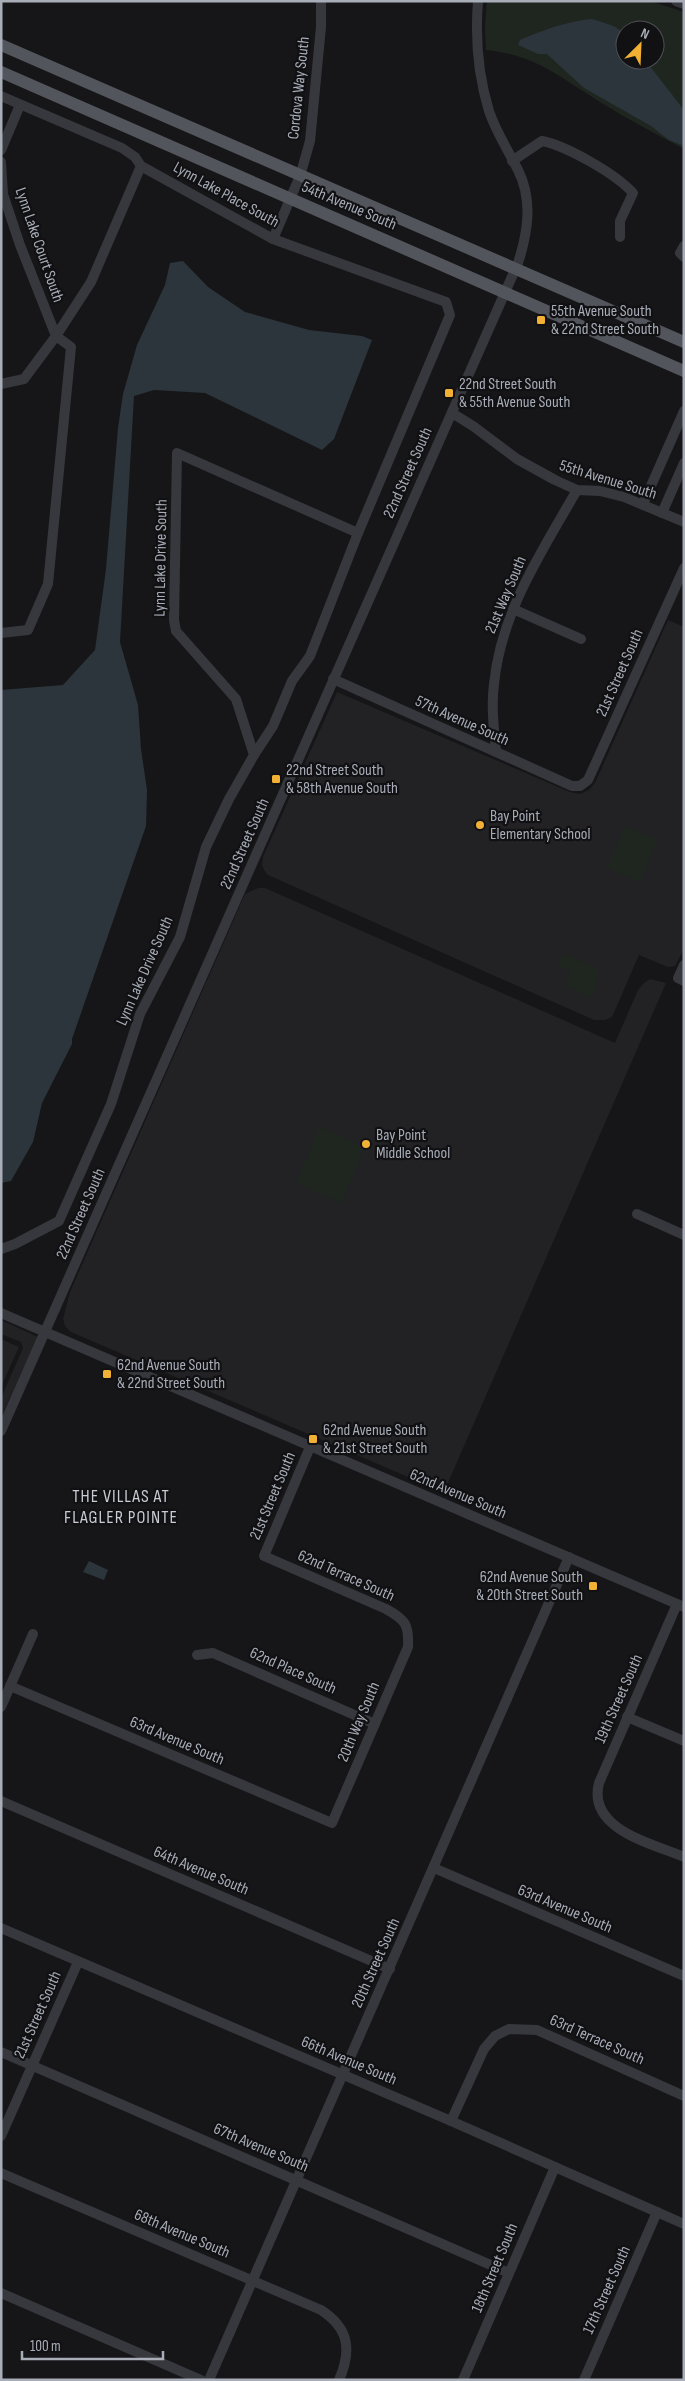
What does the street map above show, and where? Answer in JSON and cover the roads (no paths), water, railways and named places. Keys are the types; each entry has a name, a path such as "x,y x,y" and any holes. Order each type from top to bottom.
{"main road":[{"name":"54th Avenue South","path":"1,45 684,342"},
{"name":"54th Avenue South","path":"1,72 684,371"}],"street":[{"name":"Cordova Way South","path":"300,176 310,141 321,27 320,1"},
{"name":"22nd Street South","path":"1,1431 452,413 505,292 526,237 528,209 522,179 490,113 482,84 476,45 478,1"},
{"path":"676,1 684,4"},
{"name":"Lynn Lake Place South","path":"1,96 122,148 135,156 141,166 274,239 446,302 450,315 358,533"},
{"path":"1,150 20,104"},
{"path":"512,160 542,141 552,143 589,161 625,185 633,193 620,221 620,237"},
{"name":"Lynn Lake Court South","path":"1,162 3,194 20,244 56,336"},
{"path":"1,384 24,379 56,336 91,282 141,166"},
{"path":"274,239 300,176"},
{"path":"684,246 680,253 684,257"},
{"path":"1,633 28,630 48,584 71,347 56,336"},
{"path":"643,504 684,411"},
{"name":"55th Avenue South","path":"452,413 530,467 577,490 600,491 643,504 684,522"},
{"name":"Lynn Lake Drive South","path":"1,1249 60,1221 111,1104 140,1014 180,936 206,847 229,799 254,755 236,699 176,631 174,620 177,452 358,533"},
{"path":"662,513 684,462"},
{"name":"21st Way South","path":"496,752 494,684 503,635 513,609 542,550 577,490"},
{"path":"254,755 273,726 292,681 310,656 358,533"},
{"name":"21st Street South","path":"580,786 588,780 684,568"},
{"path":"513,609 581,639"},
{"name":"57th Avenue South","path":"333,679 572,786 580,786"},
{"path":"681,980 684,965"},
{"path":"637,1214 684,1235"},
{"name":"62nd Avenue South","path":"1,1313 680,1605"},
{"name":"21st Street South","path":"264,1556 310,1447"},
{"name":"62nd Terrace South","path":"264,1556 386,1609 401,1618 409,1631"},
{"name":"20th Street South","path":"208,2380 569,1558"},
{"name":"19th Street South","path":"680,1605 627,1717 599,1783 596,1796 599,1808 607,1820 625,1832 684,1857"},
{"name":"20th Way South","path":"332,1823 408,1648 409,1631"},
{"path":"1,1707 33,1634"},
{"name":"62nd Place South","path":"197,1655 213,1653 375,1724"},
{"name":"63rd Avenue South","path":"10,1686 332,1823"},
{"path":"627,1717 684,1741"},
{"name":"64th Avenue South","path":"1,1801 390,1969"},
{"name":"63rd Avenue South","path":"434,1868 684,1976"},
{"name":"66th Avenue South","path":"1,1928 451,2121 684,2224"},
{"name":"21st Street South","path":"1,2136 78,1962"},
{"name":"63rd Terrace South","path":"451,2121 484,2048 495,2036 509,2029 537,2030 684,2096"},
{"name":"67th Avenue South","path":"1,2052 509,2273"},
{"name":"18th Street South","path":"463,2380 555,2167"},
{"name":"68th Avenue South","path":"1,2173 321,2310 334,2318 344,2333 347,2348 345,2366 339,2380"},
{"name":"17th Street South","path":"584,2380 657,2212"},
{"path":"1,2293 201,2380"}],"place":[{"name":"55th Avenue South & 22nd Street South","path":"541,320"},
{"name":"22nd Street South & 55th Avenue South","path":"449,393"},
{"name":"22nd Street South & 58th Avenue South","path":"276,779"},
{"name":"Bay Point Elementary School","path":"480,825"},
{"name":"Bay Point Middle School","path":"366,1144"},
{"name":"62nd Avenue South & 22nd Street South","path":"107,1374"},
{"name":"62nd Avenue South & 21st Street South","path":"313,1439"},
{"name":"62nd Avenue South & 20th Street South","path":"593,1586"}],"district":[{"name":"THE VILLAS AT FLAGLER POINTE","path":"121,1506"}]}
